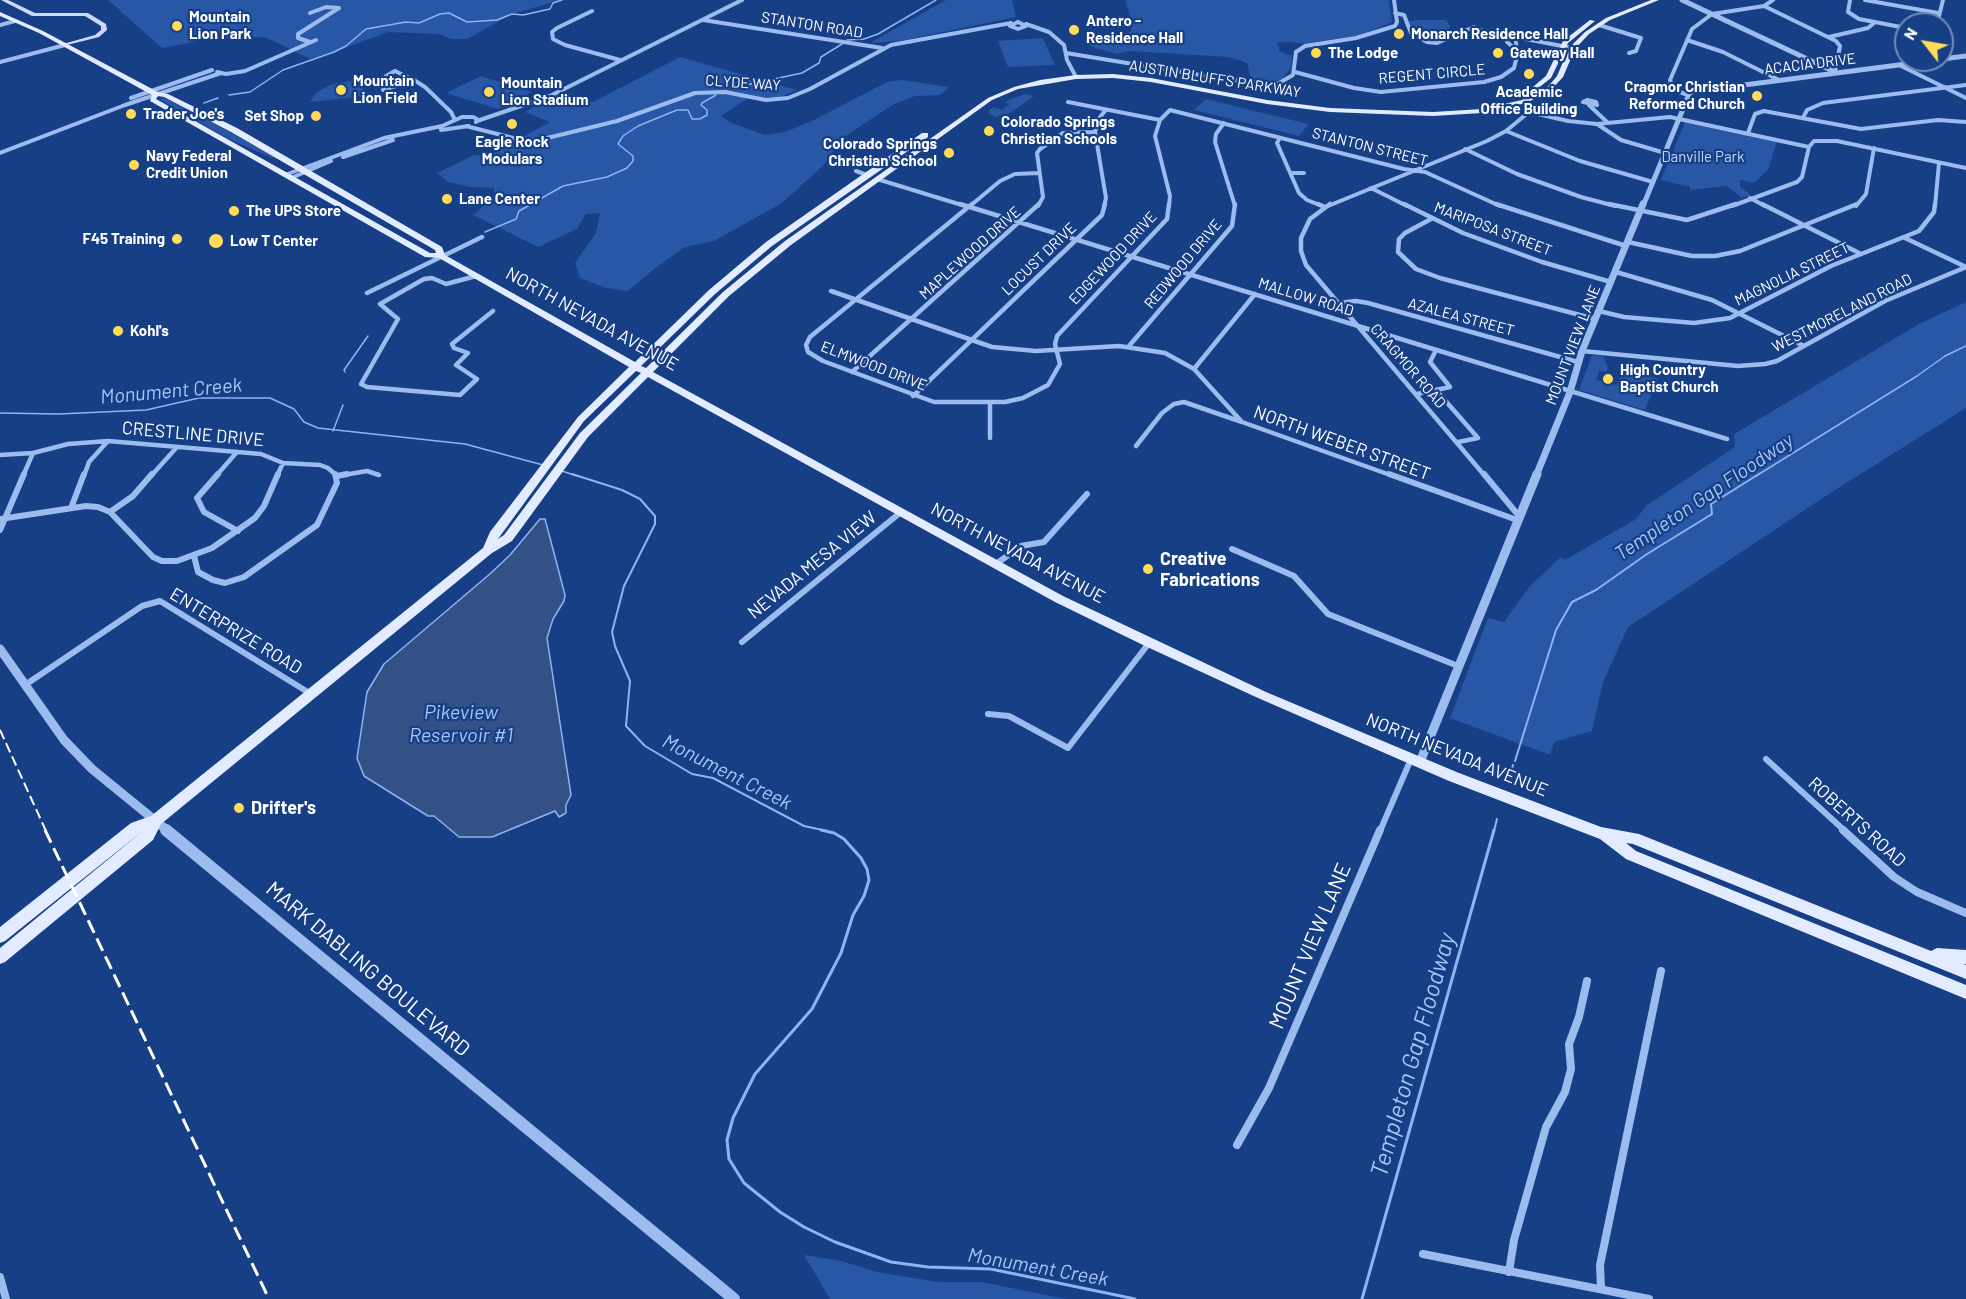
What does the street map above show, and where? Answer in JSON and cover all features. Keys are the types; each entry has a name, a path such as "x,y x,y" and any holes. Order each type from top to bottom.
{"main road":[{"path":"4,0 34,15 86,14 100,21 105,27 96,36 64,45"},
{"name":"AUSTIN BLUFFS PARKWAY","path":"564,451 582,419 634,366 743,265 908,146 977,99 995,90 1027,80 1075,75 1143,74 1275,98 1330,105 1455,109 1497,103 1532,91 1549,77 1561,48 1577,31 1594,20 1641,0"},
{"name":"AUSTIN BLUFFS PARKWAY","path":"564,451 584,435 750,273 996,96 1032,84 1075,75 1141,78 1267,102 1323,109 1459,113 1505,107 1541,94 1560,77 1571,50 1599,25 1656,0"},
{"name":"NORTH NEVADA AVENUE","path":"0,14 64,45 153,93 166,95 305,170 439,249 441,256"},
{"name":"NORTH NEVADA AVENUE","path":"153,93 152,100 428,255 441,256 634,366 996,564 1149,643 1415,760 1601,833 1634,838 1966,972"},
{"path":"835,197 866,182 878,179 877,174 908,146"},
{"path":"488,550 494,535 533,485 564,451"},
{"path":"0,936 136,827 156,820 488,550 508,538 544,488 564,451"},
{"path":"0,957 148,836 156,820"},
{"name":"NORTH NEVADA AVENUE","path":"1601,833 1631,855 1966,992"},
{"path":"1898,944 1940,956 1966,957"}],"street":[{"path":"466,126 475,120 543,99 742,0"},
{"path":"1066,53 1264,84 1283,82 1295,72 1296,52 1300,48 1356,38 1391,28 1397,23 1394,0"},
{"path":"1682,0 1835,72 1839,44 1764,6"},
{"path":"1688,95 1674,90 1670,80 1692,29 1712,14 1764,6 1773,0"},
{"path":"1850,0 1848,12 1863,21 1894,26"},
{"path":"1865,0 1932,12"},
{"path":"310,13 326,7 339,8 297,35 298,38 310,42"},
{"path":"592,11 557,27 552,32 553,39 565,45 621,60"},
{"path":"1395,13 1404,14 1411,33 1427,42 1437,43 1472,28 1479,28 1486,33 1499,36"},
{"name":"STANTON ROAD","path":"703,20 882,48"},
{"path":"0,25 15,21"},
{"path":"1828,37 1868,28 1874,23"},
{"name":"CLYDE WAY","path":"484,129 517,139 543,140 633,116 695,93 725,92 766,100 788,98 863,61 882,48 899,43 1011,25 1039,28 1054,36 1066,48 1075,75"},
{"path":"1599,25 1641,38 1636,51 1629,53"},
{"path":"153,93 221,72 245,71 316,40"},
{"name":"REGENT CIRCLE","path":"1295,72 1364,90 1400,92 1492,81 1514,68 1517,56 1515,49 1519,40 1571,50"},
{"path":"1687,40 1723,52 1779,80"},
{"path":"1508,42 1515,49"},
{"path":"0,62 64,45"},
{"name":"ACACIA DRIVE","path":"1688,95 1695,90 1894,66"},
{"path":"0,151 210,69 221,72"},
{"path":"414,80 383,90 386,76 394,71 414,80 451,112 475,120 484,129"},
{"path":"1912,72 1966,98"},
{"path":"1803,118 1807,110 1823,104 1966,85"},
{"name":"MOUNT VIEW LANE","path":"1237,1145 1269,1088 1458,666 1570,392 1582,351 1688,95"},
{"path":"1068,102 1160,120"},
{"path":"1589,105 1608,123"},
{"path":"1095,132 1100,117 1106,110"},
{"name":"STANTON STREET","path":"1160,120 1170,110 1413,170 1425,171 1526,216 1627,244 1682,255 1715,256 1740,251 1851,208 1866,194 1874,148"},
{"path":"451,112 454,125 459,127"},
{"name":"CRAGMOR ROAD","path":"1518,518 1458,442 1306,265 1300,244 1306,225 1325,207 1506,131 1529,112 1568,121 1597,123"},
{"path":"1748,133 1755,114 1760,112 1862,129 1938,120 1966,122"},
{"path":"288,177 366,144 466,116"},
{"path":"1597,123 1670,117 1809,147"},
{"name":"EDGEWOOD DRIVE","path":"1057,350 1055,340 1057,336 1160,229 1169,214 1170,196 1155,136 1160,120"},
{"path":"1654,120 1676,127"},
{"name":"REDWOOD DRIVE","path":"1129,346 1228,232 1234,219 1233,195 1215,142 1216,134 1224,123"},
{"path":"1597,123 1621,140 1665,153"},
{"path":"305,170 389,141 466,126 484,129"},
{"path":"1506,131 1580,161 1653,182"},
{"name":"MAPLEWOOD DRIVE","path":"852,372 1041,204 1037,153 1055,136 1068,132 1095,132"},
{"name":"LOCUST DRIVE","path":"913,396 1099,218 1106,206 1106,193 1095,132"},
{"path":"1280,138 1277,143 1302,196 1325,207"},
{"path":"1465,149 1517,174 1558,189 1679,220 1693,220 1800,179 1811,142 1824,140 1874,148 1966,168"},
{"name":"MAGNOLIA STREET","path":"1599,311 1624,317 1694,323 1722,321 1787,287 1919,231 1931,218 1935,204 1939,162"},
{"path":"856,171 867,175"},
{"name":"ELMWOOD DRIVE","path":"1040,173 1015,174 1005,178 810,337 806,349 812,356 913,396 934,402 990,403 1023,398 1048,385 1060,364 1057,350"},
{"path":"1290,173 1304,173"},
{"name":"MALLOW ROAD","path":"878,179 1727,439"},
{"name":"MARIPOSA STREET","path":"1371,188 1431,219 1516,253 1611,282"},
{"path":"1750,198 1861,254"},
{"path":"1431,219 1405,233 1399,239 1398,252 1416,269 1440,278 1595,319"},
{"path":"366,293 482,237"},
{"path":"1905,238 1966,267"},
{"name":"WESTMORELAND ROAD","path":"1582,351 1752,366 1771,363 1885,301 1966,267"},
{"path":"1616,272 1694,293 1740,313 1804,346"},
{"path":"476,276 446,284 432,278 424,279 380,304 398,319 361,384 367,387 460,395 477,379 456,365 468,353 454,348 452,344 493,311"},
{"name":"NORTH WEBER STREET","path":"831,291 970,340 1011,350 1129,346 1165,353 1194,369 1242,422 1518,518"},
{"path":"1194,369 1255,294"},
{"name":"AZALEA STREET","path":"1338,303 1356,301 1368,303 1578,362"},
{"path":"1416,394 1450,387 1430,362 1437,350"},
{"path":"1436,390 1478,438 1458,442"},
{"path":"1137,446 1162,413 1174,404 1184,402 1242,422"},
{"path":"990,403 990,438"},
{"path":"71,508 89,462 108,441"},
{"name":"CRESTLINE DRIVE","path":"0,455 33,453 68,444 108,441 270,456 283,463 260,513 212,548 177,561 158,559 110,512"},
{"path":"2,519 92,506 110,512 133,496 177,447"},
{"path":"237,452 194,499 204,512 238,531"},
{"path":"0,530 2,519 33,453"},
{"path":"283,463 320,465 337,476 367,471 379,475"},
{"path":"194,556 198,572 224,585 244,577 317,525 337,483 337,476"},
{"path":"996,564 1021,546 1044,542 1087,494"},
{"path":"325,512 333,512"},
{"name":"NEVADA MESA VIEW","path":"742,642 901,512"},
{"path":"1232,549 1294,576 1328,614 1458,666"},
{"name":"ENTERPRIZE ROAD","path":"25,685 142,606 160,601 311,694"},
{"path":"988,714 1009,716 1068,748 1149,643"},
{"name":"MARK DABLING BOULEVARD","path":"0,649 76,753 734,1299"},
{"name":"ROBERTS ROAD","path":"1767,759 1893,877 1917,892 1966,913"},
{"path":"1601,1289 1600,1265 1661,971"},
{"path":"1509,1272 1514,1240 1546,1126 1564,1092 1571,1069 1569,1044 1579,1017 1587,981"},
{"path":"1423,1254 1649,1299"},
{"path":"0,1277 6,1299"}],"green space":[{"path":"108,0 561,0 512,14 467,39 451,39 439,34 388,32 310,59 265,37 210,39 162,48"},
{"path":"946,0 1012,0 1016,17 900,41 870,43"},
{"path":"1125,0 1389,0 1392,22 1361,35 1305,44 1276,43 1279,51 1292,56 1291,68 1282,79 1271,82 1256,81 1250,75 1247,63 1229,57 1129,51 1117,54 1088,44 1098,39 1116,37 1130,32 1133,26"},
{"path":"1446,20 1451,27 1438,35 1433,42 1428,41 1414,34 1409,21"},
{"path":"1043,38 1055,65 1008,67 998,41"},
{"path":"680,57 797,90 778,98 750,97 721,116 731,123 765,135 785,132 812,121 887,82 902,80 949,87 940,95 915,96 894,104 841,139 823,166 782,203 714,241 685,247 628,291 606,288 580,278 575,263 596,233 600,213 586,214 577,229 538,247 473,215 494,197 494,188 470,187 448,182 437,173 474,155 488,156 550,122 525,112 564,92 593,102"},
{"name":"Mountain Lion Stadium","path":"481,76 532,92 498,109 446,93"},
{"name":"Mountain Lion Field","path":"367,78 361,95 357,97 310,102 316,93 329,85"},
{"path":"1025,94 1034,96 1010,113 995,117 988,112 993,107 1002,110 1010,104 1004,102"},
{"path":"164,98 275,157 272,158 229,139 159,99"},
{"path":"1206,99 1309,124 1299,136 1194,110"},
{"name":"Danville Park","path":"1685,122 1777,142 1768,170 1754,183 1740,180 1740,187 1751,195 1742,198 1727,186 1690,190 1690,187 1661,180"},
{"path":"1966,302 1966,408 1835,490 1628,627 1603,682 1592,731 1554,742 1550,755 1450,718 1488,618 1504,622 1530,586 1561,557 1565,560 1636,519 1647,505 1735,447 1734,434 1919,324"},
{"path":"1592,355 1603,356 1608,368 1606,372 1597,370 1599,372 1596,380 1617,385 1621,374 1658,378 1645,410 1579,390"},
{"path":"804,1255 841,1261 877,1272 938,1282 982,1282 1066,1299 830,1299"}],"water":[{"name":"Pikeview Reservoir #1","path":"540,519 545,519 565,595 553,619 547,638 571,795 566,805 566,813 559,817 555,811 492,837 459,837 434,816 428,816 364,776 357,758 367,692 384,664 491,573 510,555"}],"waterway":[{"path":"229,95 250,92 283,70 334,52 346,46 366,29 406,22 419,23 440,14 449,13 467,22 497,20 512,14 523,15 550,9 553,3 562,0"},
{"path":"847,40 864,39 878,34 936,0"},
{"path":"732,88 802,73 819,63 821,57 842,44"},
{"path":"485,232 516,219 519,211 563,186 607,177 627,168 633,161 633,156 618,144 623,136 638,126 677,110 688,110 692,119 700,119 707,115 707,110 701,105 702,103 716,95"},
{"path":"204,103 218,98"},
{"path":"345,372 344,370 368,336"},
{"name":"Templeton Gap Floodway","path":"1756,476 1917,376 1945,356 1966,346"},
{"name":"Monument Creek","path":"0,413 59,414 146,410 199,398 270,398 294,409 304,422 318,428 334,430"},
{"path":"334,430 343,405"},
{"name":"Monument Creek","path":"334,430 465,444 543,465"},
{"name":"Monument Creek","path":"562,471 577,476"},
{"name":"Monument Creek","path":"572,474 622,490 640,499 655,516 655,524 624,586 612,632 615,646 630,681 626,726 645,746 692,774 713,778 804,826 827,831"},
{"name":"Templeton Gap Floodway","path":"1515,761 1556,630 1572,602 1596,590 1647,554 1712,514 1711,504 1759,474"},
{"name":"Templeton Gap Floodway","path":"1509,779 1513,765"},
{"name":"Templeton Gap Floodway","path":"1494,831 1497,819"},
{"name":"Monument Creek","path":"821,830 834,833 844,839 861,858 867,869 869,880 864,896 853,915 841,953 812,1009 755,1074 733,1118 727,1140 729,1159 744,1183 780,1212 804,1227 835,1242 891,1262 928,1267 991,1269 1135,1299"},
{"name":"Templeton Gap Floodway","path":"1362,1299 1494,830"}],"railway":[{"path":"0,730 46,831"},
{"path":"45,830 269,1299"}],"place":[{"name":"Mountain Lion Park","path":"177,26"},
{"name":"Antero - Residence Hall","path":"1074,30"},
{"name":"Monarch Residence Hall","path":"1399,34"},
{"name":"The Lodge","path":"1316,53"},
{"name":"Gateway Hall","path":"1498,53"},
{"name":"Academic Office Building","path":"1529,74"},
{"name":"Mountain Lion Field","path":"341,90"},
{"name":"Mountain Lion Stadium","path":"489,92"},
{"name":"Cragmor Christian Reformed Church","path":"1757,96"},
{"name":"Trader Joe's","path":"131,114"},
{"name":"Set Shop","path":"316,116"},
{"name":"Eagle Rock Modulars","path":"512,124"},
{"name":"Colorado Springs Christian Schools","path":"989,131"},
{"name":"Colorado Springs Christian School","path":"949,153"},
{"name":"Navy Federal Credit Union","path":"134,165"},
{"name":"Lane Center","path":"447,199"},
{"name":"The UPS Store","path":"234,211"},
{"name":"F45 Training","path":"177,239"},
{"name":"Low T Center","path":"216,241"},
{"name":"Kohl's","path":"118,331"},
{"name":"High Country Baptist Church","path":"1608,379"},
{"name":"Creative Fabrications","path":"1148,569"},
{"name":"Drifter's","path":"239,808"}]}
